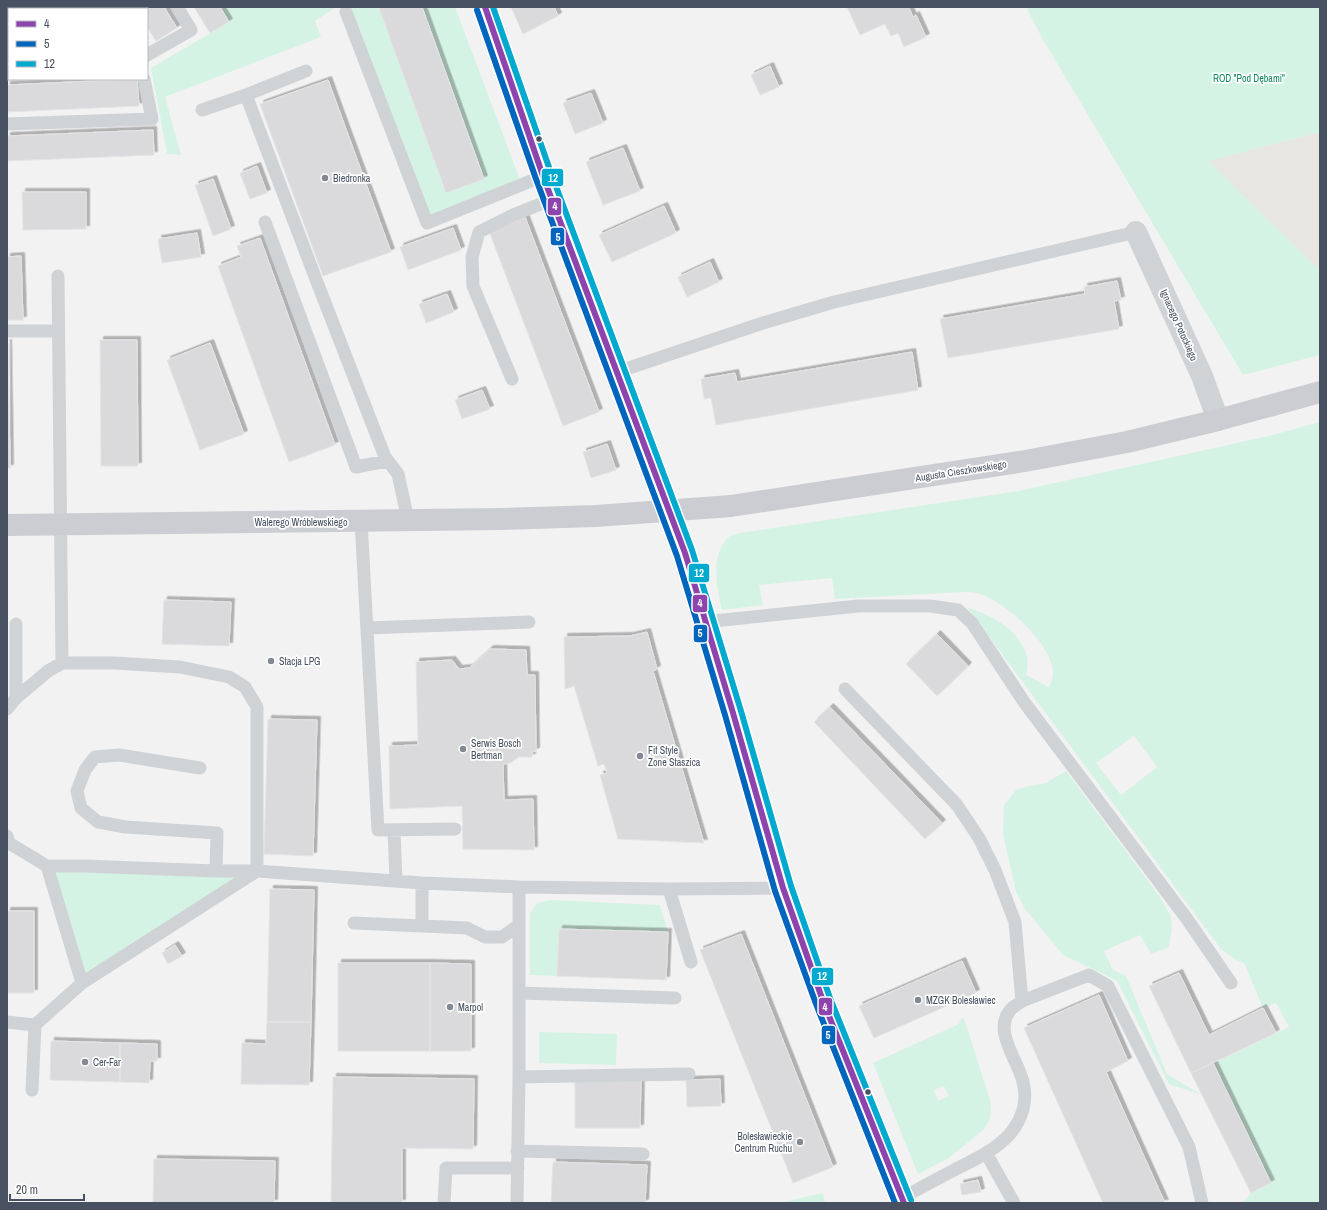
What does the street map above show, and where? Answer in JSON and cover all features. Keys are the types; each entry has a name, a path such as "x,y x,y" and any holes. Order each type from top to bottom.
{"main road":[{"name":"Augusta Cieszkowskiego","path":"596,516 735,505 1025,461 1127,442 1218,420 1320,392"},
{"name":"Walerego Wróblewskiego","path":"7,524 361,521 596,516"}],"street":[{"path":"485,7 543,176 686,553 783,888 823,1001 903,1200"},
{"name":"Ignacego Potockiego","path":"1136,232 1202,376 1218,420"}],"lane":[{"path":"148,53 191,30 177,7"},
{"path":"346,12 427,223 543,176"},
{"path":"202,110 246,95 306,71"},
{"path":"7,124 152,119 144,80"},
{"path":"246,95 317,282 388,461 398,474 408,520"},
{"path":"512,380 473,286 472,257 479,232 553,199"},
{"path":"265,222 356,467 388,461"},
{"path":"617,372 762,323 834,302 1136,232"},
{"path":"58,276 62,663"},
{"path":"7,332 58,331"},
{"path":"361,521 378,830 455,829"},
{"path":"705,622 858,606 930,606 958,610 972,623 1024,702 1187,919 1231,983"},
{"path":"367,628 529,622"},
{"path":"16,624 16,698"},
{"path":"7,709 16,698 48,671 62,663 115,663 180,667 229,677 245,687 257,707 257,871"},
{"path":"845,689 957,805 979,838 995,870 1015,922 1022,1001"},
{"path":"200,768 119,755 95,757 85,770 77,791 81,808 98,822 126,827 217,833 216,871"},
{"path":"394,830 396,881"},
{"path":"8,841 47,866 257,871 422,883 519,887 669,889 783,888"},
{"path":"47,866 82,983"},
{"path":"32,1090 35,1025 82,983 257,871"},
{"path":"422,883 422,926"},
{"path":"517,1203 519,1077 519,887"},
{"path":"669,889 691,962"},
{"path":"354,923 467,928 485,937 502,937 519,925"},
{"path":"903,1200 986,1154 1008,1135 1018,1122 1026,1098 1023,1081 1005,1036 1004,1024 1006,1017 1012,1008 1022,1001 1089,975 1108,986 1189,1147 1202,1203"},
{"path":"519,993 675,998"},
{"path":"7,1022 35,1025"},
{"path":"519,1077 689,1074"},
{"path":"517,1151 643,1154"},
{"path":"986,1154 1014,1203"},
{"path":"444,1203 446,1168 518,1168"}],"shaded area":[{"path":"1320,132 1320,271 1208,161"}],"green space":[{"path":"220,7 336,7 315,21 321,37 165,97 181,155 167,154 151,68 229,22"},
{"path":"348,7 455,7 522,185 426,219"},
{"name":"ROD \"Pod Dębami\"","path":"1026,7 1320,7 1320,132 1209,161 1320,271 1320,355 1243,375 1042,38"},
{"path":"1320,422 1320,1203 1242,1203 1251,1193 1271,1183 1213,1063 1289,1027 1276,1003 1263,1008 1244,963 1236,960 1221,949 967,607 991,617 1012,631 1027,655 1026,675 1049,687 1053,674 1051,661 1045,649 1026,626 1004,607 973,592 835,599 832,578 759,585 763,605 722,610 716,574 716,565 721,548 728,537 738,533 1018,491 1269,436","holes":["1134,736 1157,767 1121,795 1096,763"]},
{"path":"1066,771 1160,897 1171,916 1172,929 1169,947 1151,954 1140,935 1104,951 1113,970 1126,976 1167,1074 1202,1095 1169,1084 1117,981 1063,955 1025,909 1016,892 1003,834 1004,805 1016,790 1046,783"},
{"path":"47,866 257,871 82,983"},
{"path":"551,900 660,905 668,932 559,929 557,976 530,975 530,914 537,903"},
{"path":"964,1018 990,1100 990,1117 982,1131 949,1158 918,1174 873,1063 959,1024 960,1020","holes":["944,1086 949,1096 938,1101 934,1090"]},
{"path":"539,1032 617,1034 616,1065 539,1063"},
{"path":"823,1193 825,1203 779,1203"}],"building":[{"path":"7,7 18,8 8,8 7,13"},
{"path":"79,7 106,8 80,8"},
{"path":"134,7 164,7 177,28 156,41 148,29 148,8"},
{"path":"194,7 220,7 229,22 210,33"},
{"path":"422,7 484,179 446,193 379,8"},
{"path":"511,7 554,7 558,16 523,34"},
{"path":"847,7 912,7 909,8 913,17 916,15 926,37 904,47 898,33 891,36 885,24 860,35"},
{"path":"7,39 8,39 8,64"},
{"path":"770,66 779,87 760,95 751,75"},
{"path":"137,80 139,106 7,112 7,85"},
{"name":"Biedronka","path":"328,80 391,252 323,276 260,104"},
{"path":"591,93 603,123 575,134 563,103"},
{"path":"153,130 154,155 7,161 7,136"},
{"path":"623,148 640,191 603,205 586,162"},
{"path":"257,166 267,193 250,199 240,173"},
{"path":"213,179 231,229 213,236 195,185"},
{"path":"22,192 86,192 86,229 23,230"},
{"path":"664,206 676,233 612,262 599,235"},
{"path":"525,217 599,412 563,426 489,231"},
{"path":"453,228 461,250 408,270 400,247"},
{"path":"197,233 201,257 162,263 158,239"},
{"path":"260,238 335,445 289,462 218,266 241,257 237,246"},
{"path":"21,256 23,320 7,320 7,257"},
{"path":"710,262 719,282 687,297 678,277"},
{"path":"1117,281 1121,300 1114,301 1119,329 948,358 940,319 1085,294 1084,287"},
{"path":"447,294 454,312 426,323 419,304"},
{"path":"100,340 137,340 138,466 101,466"},
{"path":"8,343 10,468 7,468"},
{"path":"210,343 244,434 200,450 167,360"},
{"path":"912,352 918,390 716,425 711,398 704,399 701,379 735,373 737,382"},
{"path":"482,390 490,409 462,419 455,400"},
{"path":"607,444 616,470 591,478 583,452"},
{"path":"164,600 231,602 229,646 162,644"},
{"path":"647,632 657,669 653,671 704,843 618,839 600,775 607,773 604,764 598,766 574,686 565,689 564,637 630,636"},
{"path":"937,634 968,666 937,696 906,664"},
{"name":"Serwis Bosch Bertman","path":"490,649 526,650 527,675 535,675 536,751 532,752 532,757 518,757 511,763 503,764 504,800 533,799 534,850 463,849 462,806 390,809 389,746 418,745 416,662 452,660 459,669 469,668"},
{"path":"830,707 942,823 925,839 814,722"},
{"path":"268,719 317,720 313,856 264,854"},
{"path":"270,889 314,890 311,1022 267,1022"},
{"path":"7,911 34,911 34,993 7,993"},
{"path":"559,929 668,932 666,980 557,976"},
{"name":"Bolesławieckie Centrum Ruchu","path":"741,934 833,1167 793,1183 700,950"},
{"path":"175,945 182,956 168,964 162,953"},
{"name":"MZGK Bolesławiec","path":"962,961 976,993 874,1038 859,1006"},
{"path":"338,963 430,963 430,1051 338,1051"},
{"name":"Marpol","path":"430,963 471,964 471,1051 430,1051"},
{"path":"1179,973 1209,1035 1263,1008 1276,1033 1191,1073 1149,986"},
{"path":"1099,995 1128,1061 1106,1072 1165,1203 1103,1203 1024,1028"},
{"path":"267,1022 311,1022 309,1085 241,1084 242,1043 266,1044"},
{"name":"Cer-Far","path":"51,1041 120,1043 120,1082 50,1080"},
{"path":"120,1043 157,1044 157,1061 150,1061 149,1083 120,1082"},
{"path":"1213,1063 1271,1183 1251,1193 1191,1073"},
{"path":"333,1077 474,1079 473,1149 402,1148 402,1203 331,1203"},
{"path":"575,1079 641,1079 640,1128 575,1128"},
{"path":"720,1079 721,1106 687,1107 686,1080"},
{"path":"154,1159 275,1161 274,1203 153,1203"},
{"path":"553,1162 647,1165 645,1203 551,1203"},
{"path":"978,1180 981,1192 962,1195 960,1184"}],"transit line":[{"name":"4","path":"485,7 543,176 685,553 783,888 823,1001 904,1203"},
{"name":"12","path":"493,7 551,173 692,550 741,711 791,886 830,998 911,1200"},
{"name":"5","path":"477,10 536,179 677,556 725,715 775,891 816,1004 895,1203"}],"place":[{"name":"Biedronka","path":"325,178"},
{"name":"Stacja LPG","path":"271,661"},
{"name":"Serwis Bosch Bertman","path":"463,749"},
{"name":"Fit Style Zone Staszica","path":"640,756"},
{"name":"MZGK Bolesławiec","path":"918,1000"},
{"name":"Marpol","path":"450,1007"},
{"name":"Cer-Far","path":"85,1062"},
{"name":"Bolesławieckie Centrum Ruchu","path":"800,1142"}]}
